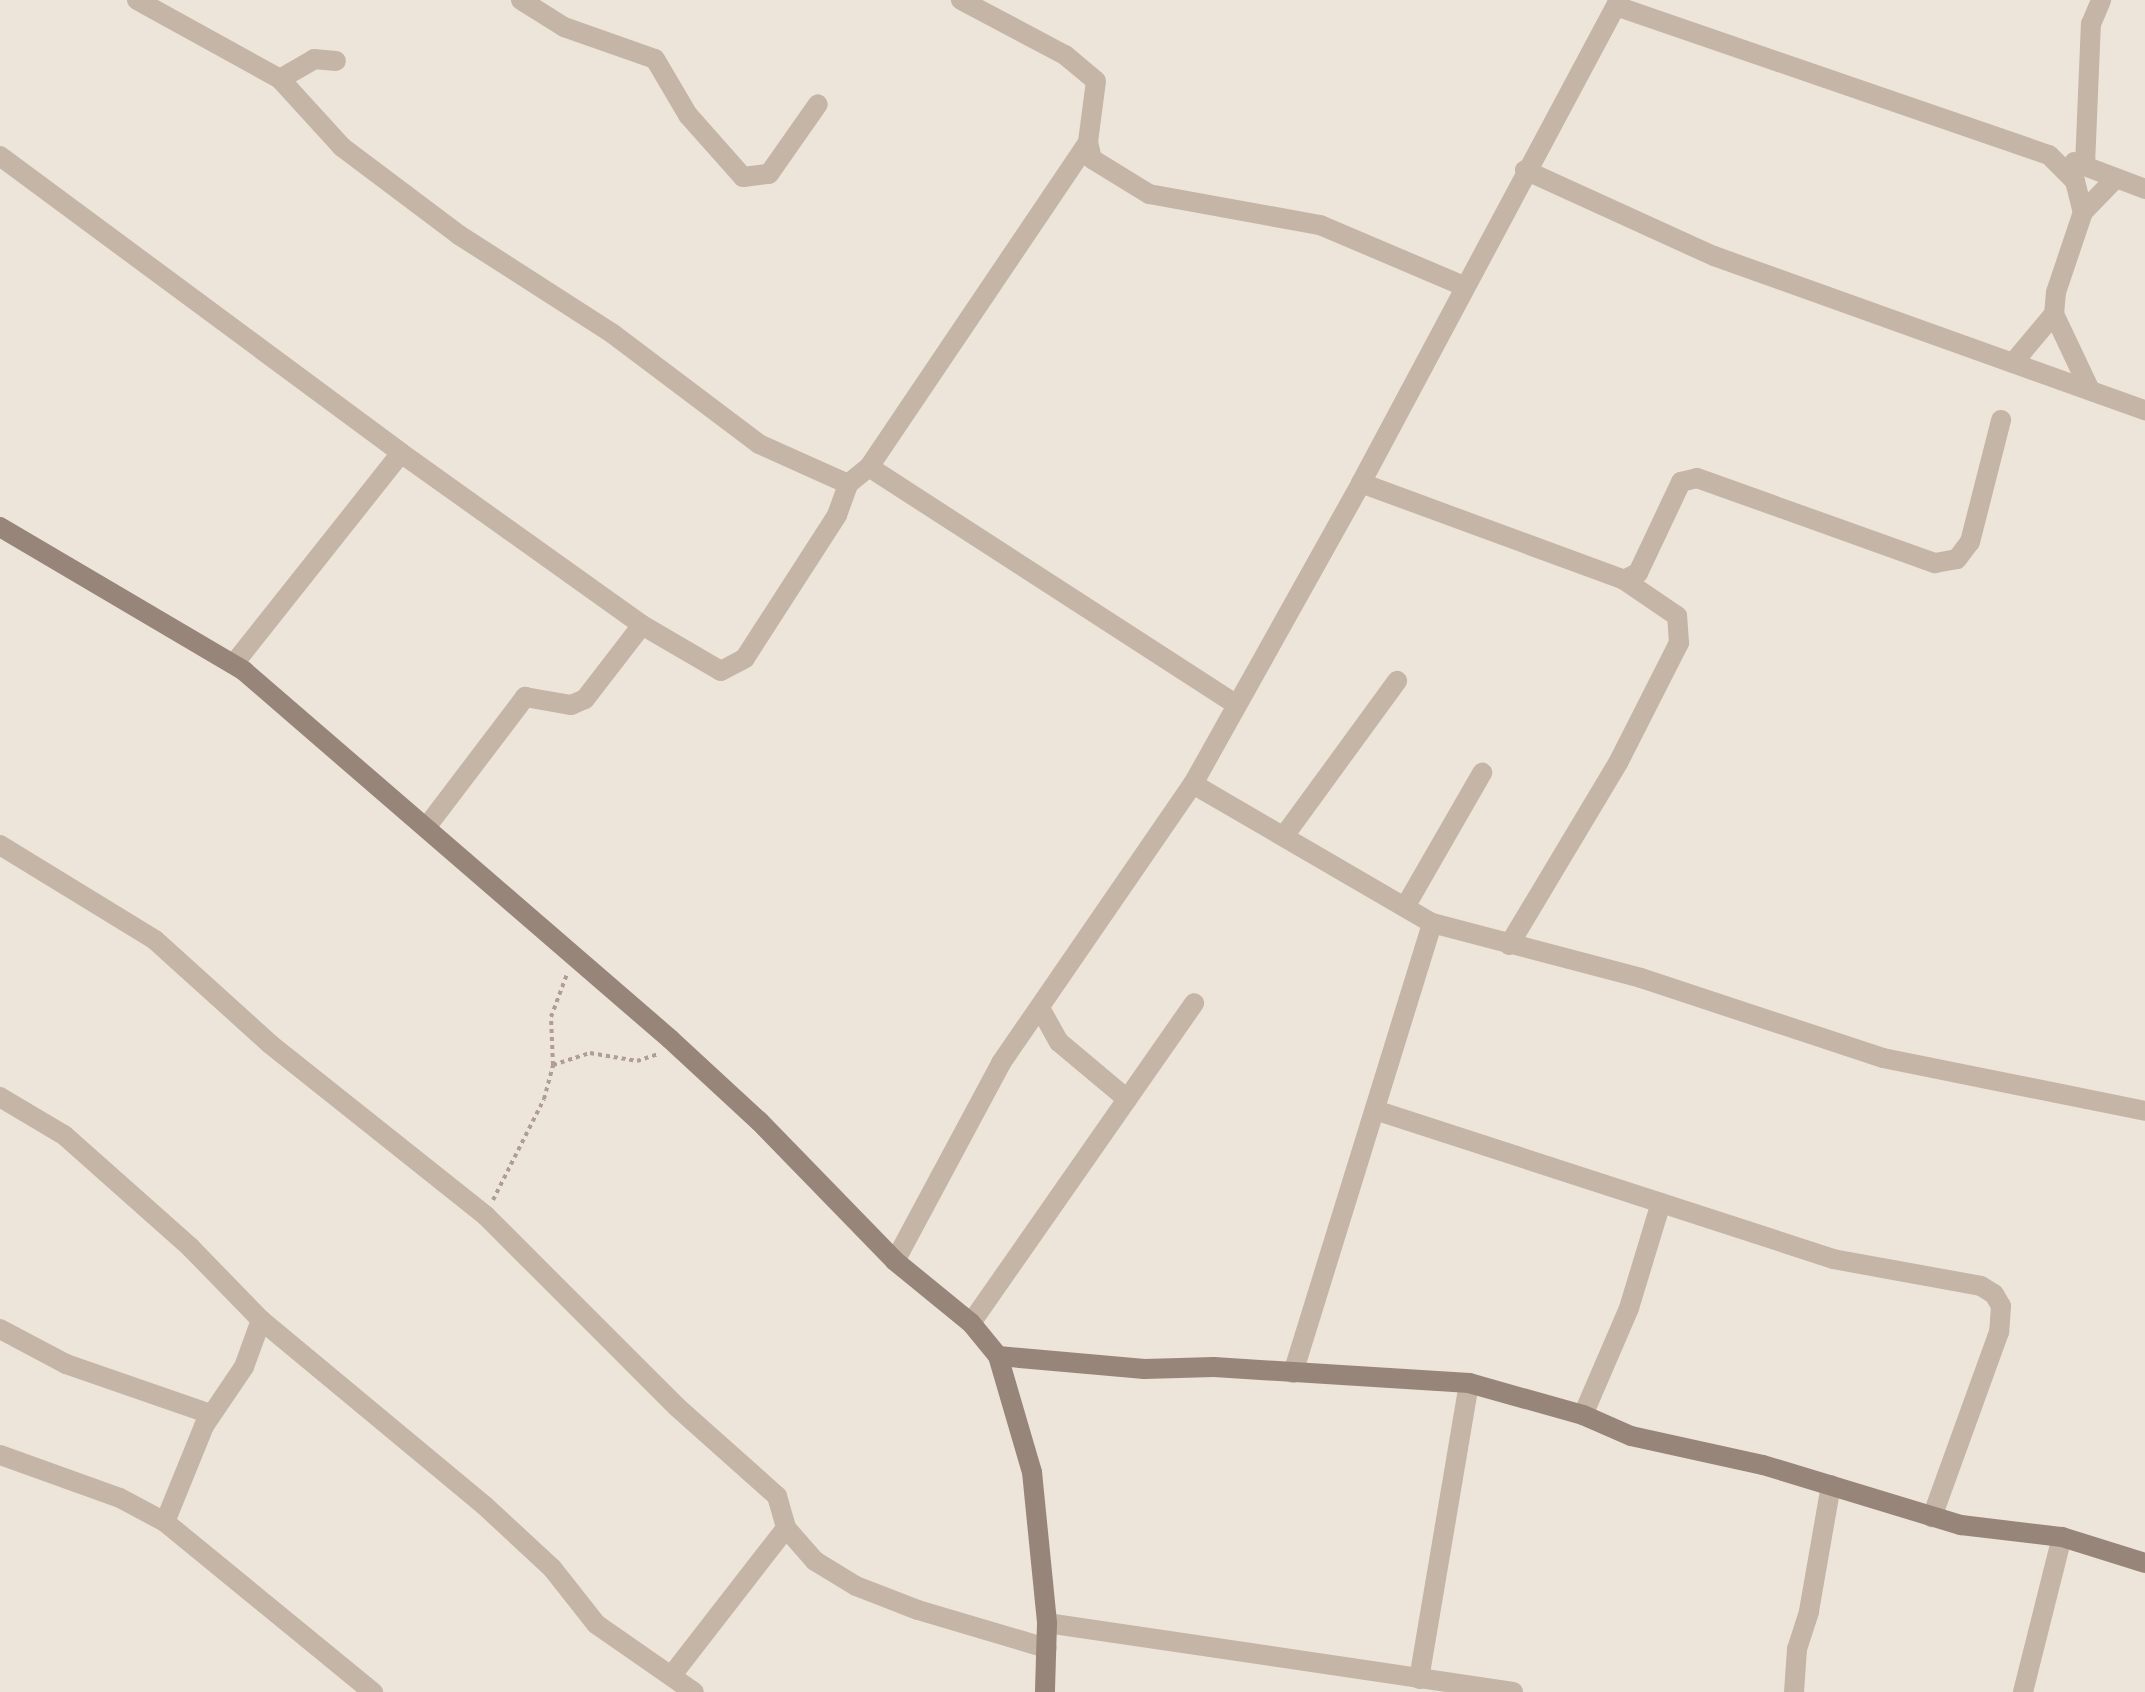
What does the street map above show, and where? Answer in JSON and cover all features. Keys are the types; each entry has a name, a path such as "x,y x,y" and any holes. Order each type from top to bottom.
{"street":[{"path":"137,0 280,79 342,147 459,235 613,334 759,444 848,484"},
{"path":"521,0 564,27 655,59 688,115 743,177 769,174 818,104"},
{"path":"961,0 1065,55 1096,81 1088,142 1092,159 1149,194 1320,225 1464,286"},
{"path":"2085,165 2091,24 2101,0"},
{"path":"895,1261 1001,1063 1193,784 1361,483 1525,170 1618,3 2085,165 2145,189"},
{"path":"280,79 314,59 336,61"},
{"path":"0,156 401,453 642,625 721,671 745,658 837,515 848,484 869,467 1088,142"},
{"path":"2049,155 2075,181 2083,212"},
{"path":"1525,170 1714,256 2145,410"},
{"path":"2089,388 2054,314 2056,292 2083,212 2116,178"},
{"path":"2013,363 2054,314"},
{"path":"1624,580 1638,573 1681,482 1697,478 1935,563 1957,559 1970,542 2001,420"},
{"path":"234,664 401,453"},
{"path":"869,467 1237,705"},
{"path":"1361,483 1624,580 1677,616 1679,643 1618,763 1509,945"},
{"path":"0,527 234,664 428,825 670,1039 759,1121 895,1261 971,1323 998,1356 1032,1472 1047,1623 1045,1692"},
{"path":"428,825 525,697 571,705 585,699 642,625"},
{"path":"1284,836 1397,681"},
{"path":"1405,907 1482,773"},
{"path":"1193,784 1432,923 1641,978 1883,1058 2145,1111"},
{"path":"0,845 155,940 270,1044 486,1216 677,1407 777,1496 786,1528 815,1561 856,1586 1046,1648"},
{"path":"1293,1373 1432,923"},
{"path":"971,1323 1194,1003"},
{"path":"1040,1008 1059,1042 1127,1099"},
{"path":"0,1097 64,1135 190,1247 261,1320 485,1506 552,1568 596,1624 694,1692"},
{"path":"1375,1110 1833,1259 1981,1286 1994,1294 2001,1306 1999,1332 1932,1517"},
{"path":"1583,1415 1629,1308 1661,1203"},
{"path":"165,1522 210,1414 244,1367 261,1320"},
{"path":"0,1329 66,1364 210,1414"},
{"path":"998,1356 1144,1369 1214,1367 1469,1383 1583,1415 1631,1436 1831,1485 1932,1517 2012,1534 2062,1537 2145,1563"},
{"path":"1419,1679 1469,1383"},
{"path":"0,1455 120,1498 165,1522 373,1692"},
{"path":"1794,1692 1797,1649 1809,1611 1831,1485"},
{"path":"672,1675 786,1528"},
{"path":"2023,1692 2062,1537"},
{"path":"1047,1623 1513,1692"}],"path":[{"path":"486,1216 544,1099 553,1065 551,1017 576,958"},
{"path":"553,1065 590,1053 637,1061 655,1058 670,1039"}]}
